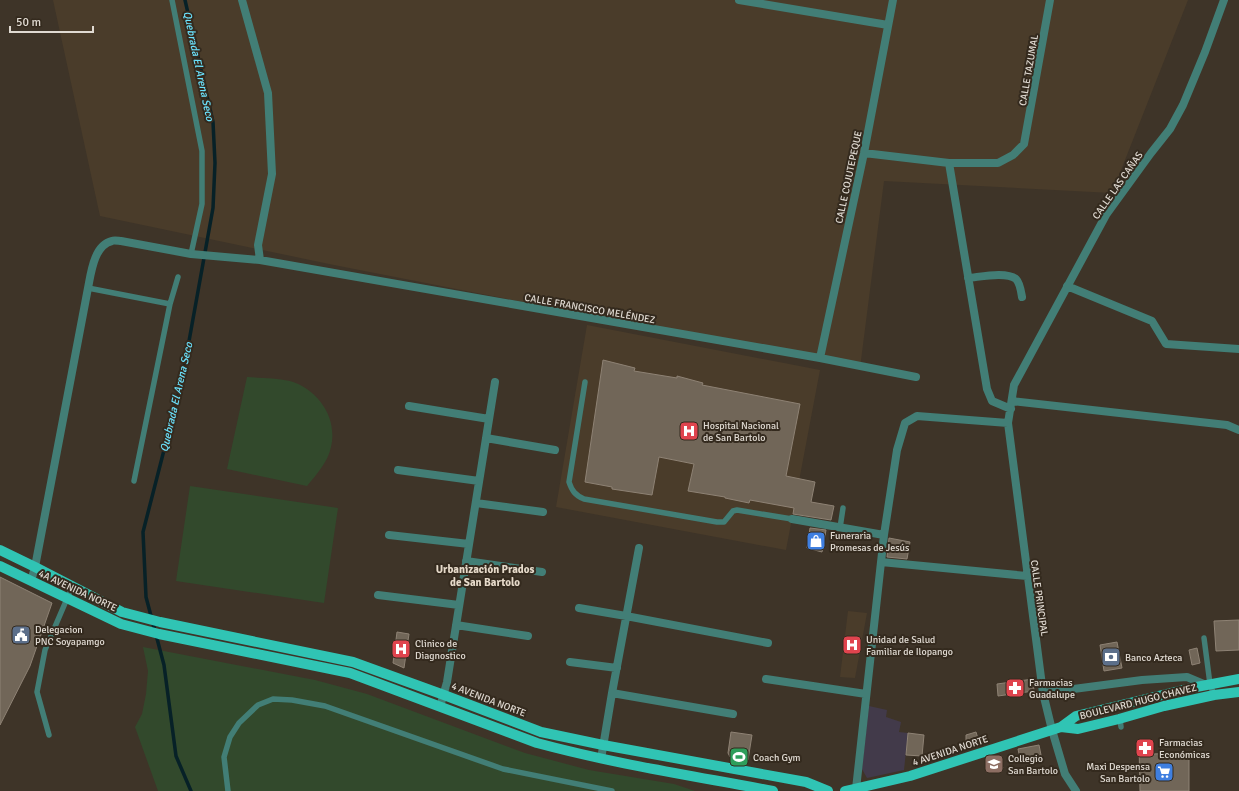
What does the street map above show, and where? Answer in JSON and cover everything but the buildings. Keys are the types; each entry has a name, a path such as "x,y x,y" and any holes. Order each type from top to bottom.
{"main road":[{"name":"4A AVENIDA NORTE","path":"0,550 122,612 144,618"},
{"name":"4A AVENIDA NORTE","path":"0,566 120,624 159,634 350,674 440,707"},
{"name":"4 AVENIDA NORTE","path":"144,618 353,662 541,732 603,746 806,782 828,791"},
{"name":"BOULEVARD HUGO CHAVEZ","path":"1056,729 1076,716 1208,684 1239,679"},
{"name":"BOULEVARD HUGO CHAVEZ","path":"1056,729 1078,729 1120,723 1164,706 1214,695 1239,692"},
{"path":"440,707 538,743 601,759 773,791"},
{"name":"4 AVENIDA NORTE","path":"845,791 856,790 910,776 1056,729"}],"street":[{"path":"242,0 268,93 272,174 258,245 260,260"},
{"path":"739,0 888,25"},
{"name":"CALLE COJUTEPEQUE","path":"820,358 864,153 893,0"},
{"name":"CALLE TAZUMAL","path":"949,163 998,162 1013,155 1024,144 1050,0"},
{"name":"CALLE LAS CAÑAS","path":"1011,405 1014,385 1106,215 1170,129 1188,92 1224,0"},
{"path":"864,153 949,163 987,389 992,401 998,404 1227,425 1239,430"},
{"name":"CALLE FRANCISCO MELÉNDEZ","path":"88,288 94,260 98,253 104,246 112,241 121,241 195,254 260,260 820,358 916,377"},
{"path":"968,278 1000,274 1009,276 1016,279 1020,287 1022,297"},
{"path":"1067,286 1152,321 1166,344 1239,349"},
{"path":"31,581 35,567 88,288"},
{"path":"440,707 447,682 495,382"},
{"name":"CALLE PRINCIPAL","path":"1011,405 1008,423 1043,692 1056,729 1065,774 1076,791"},
{"path":"409,406 489,418"},
{"path":"856,790 884,535 897,450 905,423 917,416 1008,423"},
{"path":"486,438 555,450"},
{"path":"398,470 479,481"},
{"path":"476,503 543,512"},
{"path":"792,519 884,535"},
{"path":"389,535 469,544"},
{"path":"601,759 639,548"},
{"path":"466,561 542,572"},
{"path":"881,562 1028,576"},
{"path":"378,596 459,605"},
{"path":"579,608 768,643"},
{"path":"456,625 528,636"},
{"path":"570,662 617,668"},
{"path":"1043,692 1134,681 1187,677 1208,684"},
{"path":"766,679 866,694"},
{"path":"612,693 733,714"}],"lane":[{"path":"172,0 202,151 202,204 195,254"},
{"path":"134,481 170,304 178,277"},
{"path":"88,288 170,304"},
{"path":"585,382 569,482 574,494 584,499 717,522 724,522 734,511 737,510 792,519"},
{"path":"840,528 843,508"},
{"path":"49,735 37,692 45,650 72,587"},
{"path":"1204,638 1208,684 1214,695"},
{"path":"228,791 224,758 230,737 240,723 258,704 273,700 292,700 325,706 503,769 612,791"}],"shaded area":[{"path":"53,0 1188,0 1112,193 884,181 860,368 334,265 100,216"},
{"name":"Hospital Nacional de San Bartolo","path":"587,325 820,370 786,550 556,507"},
{"name":"Unidad de Salud Familiar de Ilopango","path":"848,611 867,613 855,678 840,677"},
{"path":"869,706 887,710 886,717 901,722 899,732 908,733 904,770 867,778 862,769"}],"green space":[{"path":"247,377 290,381 309,391 324,406 331,426 331,447 318,473 307,486 227,469"},
{"path":"190,486 338,508 324,603 176,581"},
{"path":"143,647 315,680 367,694 525,753 589,770 674,784 695,791 158,791 135,727 142,714 146,694 148,671"}],"waterway":[{"name":"Quebrada El Arena Seco","path":"185,0 213,122 215,163 213,208 182,380 143,532 146,597 164,665 176,756 191,791"}],"place":[{"name":"Hospital Nacional de San Bartolo","path":"689,431"},
{"name":"Funeraria Promesas de Jesús","path":"816,541"},
{"name":"Delegacion PNC Soyapamgo","path":"21,635"},
{"name":"Unidad de Salud Familiar de Ilopango","path":"852,645"},
{"name":"Clinico de Diagnostico","path":"401,649"},
{"name":"Banco Azteca","path":"1111,657"},
{"name":"Farmacias Guadalupe","path":"1015,688"},
{"name":"Farmacias Económicas","path":"1145,748"},
{"name":"Coach Gym","path":"739,757"},
{"name":"Collegio San Bartolo","path":"994,764"},
{"name":"Maxi Despensa San Bartolo","path":"1164,772"}],"district":[{"name":"Urbanización Prados de San Bartolo","path":"485,575"}]}
